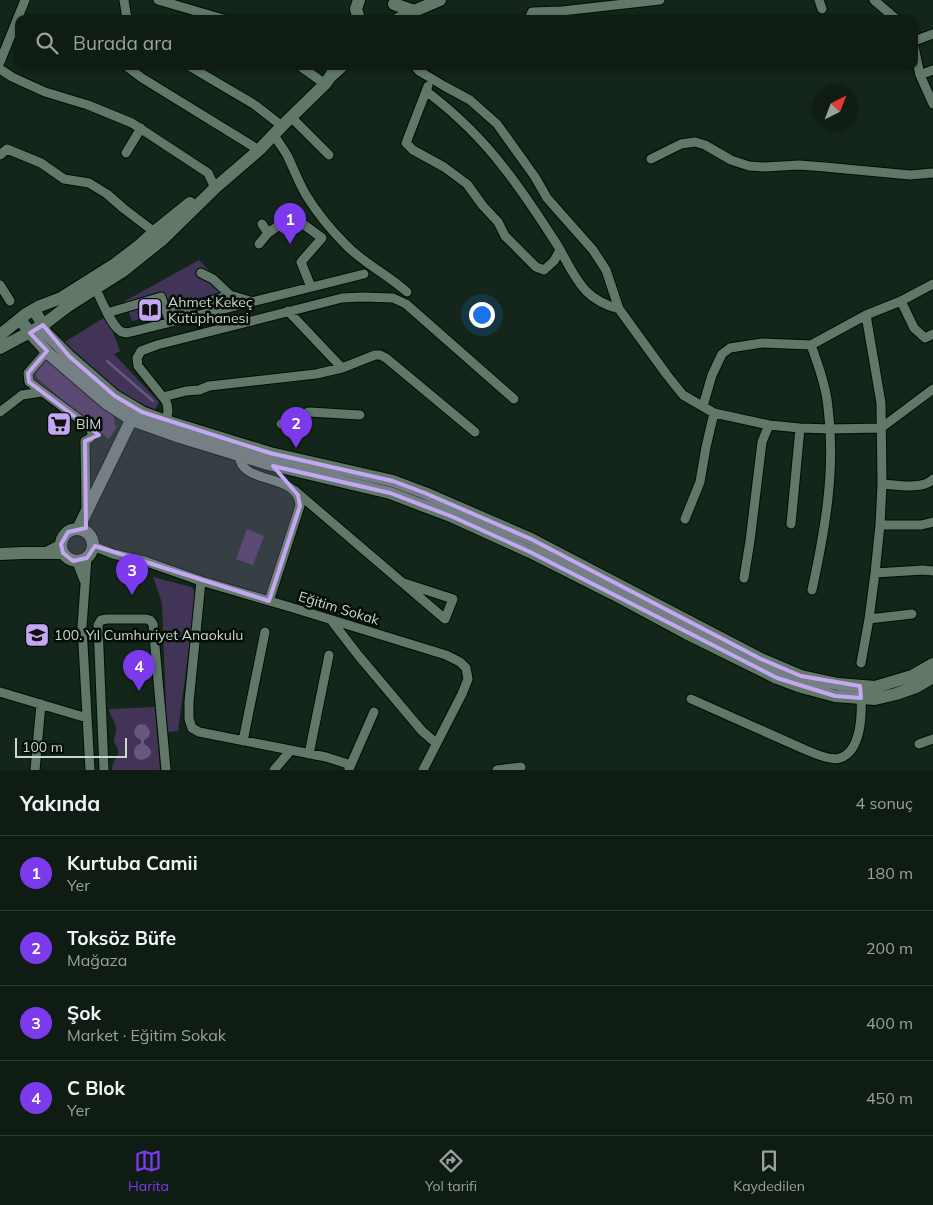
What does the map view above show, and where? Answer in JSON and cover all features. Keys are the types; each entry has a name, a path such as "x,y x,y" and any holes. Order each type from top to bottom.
{"main road":[{"path":"406,15 440,0"},
{"path":"394,15 394,2 414,11"},
{"path":"0,335 40,306 123,271 159,236 259,150 330,76"},
{"path":"0,348 43,325 93,284"},
{"path":"34,310 45,332 68,356 134,414 166,421 270,453 393,481 425,493 531,539 760,659 801,676 838,684 874,699 916,687 933,677"},
{"path":"20,319 47,351 106,403 134,414 180,437 268,464 390,493 453,517 530,552 686,633 777,678 798,686 834,696 861,692 912,676 933,664"},
{"path":"82,531 87,510 134,414"},
{"path":"82,531 93,541 88,554 69,559 62,549 65,535 68,532 82,531"},
{"path":"0,554 43,553 62,549"}],"street":[{"path":"20,15 25,0"},
{"path":"124,0 127,15"},
{"path":"158,0 209,15"},
{"path":"531,15 532,12 562,11 660,0"},
{"path":"874,0 891,15"},
{"path":"0,62 15,29"},
{"path":"918,40 933,34"},
{"path":"918,66 920,75 933,104"},
{"path":"0,69 12,78 45,92 88,104 132,122 208,173 215,188"},
{"path":"131,70 259,150"},
{"path":"196,70 255,105 282,126 329,155"},
{"path":"312,70 330,76"},
{"path":"418,70 470,100 497,124 535,177 547,198 598,257 606,270 619,309 683,395 714,413 768,425 830,429 881,428 933,389"},
{"path":"920,75 933,70"},
{"path":"431,79 406,143 413,150 444,167 466,184 498,222 505,236 536,267 544,270 554,261 560,250"},
{"path":"426,91 448,107 504,167 542,220 574,276 587,292 608,306 619,309"},
{"path":"282,126 288,156 296,178 307,197 347,246 407,292"},
{"path":"126,153 141,128"},
{"path":"651,159 681,144 695,142 705,145 731,160 749,166 799,165 910,175 933,173"},
{"path":"0,155 6,149 41,163 64,179 89,183 107,194 159,236"},
{"path":"259,244 268,233 292,216 315,232 322,238 301,262 311,287"},
{"path":"315,232 326,221"},
{"path":"262,224 268,233"},
{"path":"201,273 213,280 230,295 253,302"},
{"path":"168,318 253,302 364,274"},
{"path":"0,284 10,301"},
{"path":"93,284 118,330 124,333 230,295"},
{"path":"703,406 712,375 722,354 730,348 762,343 811,344 866,315 901,301 933,284"},
{"path":"166,421 168,406 138,366 137,358 141,351 157,345 288,311 342,298 362,296 400,300 514,399"},
{"path":"107,312 162,297 168,318"},
{"path":"901,301 914,328 925,338 933,334"},
{"path":"288,311 342,368"},
{"path":"861,662 875,573 882,484 881,403 866,315"},
{"path":"811,344 822,376 830,429 830,479 822,543 812,590"},
{"path":"47,351 28,373 29,382 90,428 92,436 86,441 87,510"},
{"path":"163,397 209,386 309,375 342,368 375,355 383,356 475,432"},
{"path":"0,412 22,394 42,392"},
{"path":"281,424 309,412 360,415"},
{"path":"685,519 700,482 714,413"},
{"path":"298,433 300,415"},
{"path":"744,578 762,442 768,425"},
{"path":"791,524 800,428"},
{"path":"239,455 239,462 244,468 294,490 445,619 453,599 404,583"},
{"path":"882,484 920,486 931,482 933,479"},
{"path":"269,600 300,506 300,500 294,490"},
{"path":"880,525 933,522"},
{"path":"88,554 82,626 90,770"},
{"name":"Eğitim Sokak","path":"88,554 113,554 144,562 446,655 460,662 466,668 468,678 462,694 422,770"},
{"path":"875,573 933,571"},
{"path":"201,581 189,702 189,719 192,728 199,732 326,757 350,767 374,712"},
{"path":"869,619 912,614"},
{"path":"104,770 98,625 101,620 107,619 146,619 150,620 153,624 166,770"},
{"path":"331,620 422,731 436,743"},
{"path":"243,740 265,632"},
{"path":"309,754 329,655"},
{"path":"0,692 87,718"},
{"path":"691,699 806,750 821,756 839,759 855,746 862,717 861,692"},
{"path":"35,770 41,704"},
{"path":"919,744 933,739"},
{"path":"89,741 103,741"},
{"path":"274,770 291,750"},
{"path":"498,770 521,767 520,770"}],"highlighted area":[{"path":"43,325 69,356 115,396 142,412 270,453 393,481 425,493 531,539 761,659 801,676 860,686 861,698 835,696 777,678 530,552 453,517 390,493 273,466 298,495 300,506 269,601 95,546 87,558 73,561 63,553 61,544 68,532 86,528 85,441 99,435 29,382 28,373 47,351 30,333"}],"shaded area":[{"path":"199,260 234,297 132,321 125,301"},
{"path":"107,316 120,351 114,354 159,402 155,410 129,397 100,378 63,343"},
{"path":"48,359 113,414 116,428 109,439 38,379 36,373"},
{"path":"247,529 264,536 253,565 236,559"},
{"path":"153,577 191,587 196,595 178,731 167,732 162,603"},
{"path":"127,663 153,663 153,675 128,676"},
{"path":"155,707 160,770 112,770 118,751 114,740 116,727 109,709"},
{"path":"141,724 146,725 150,731 149,737 144,740 144,744 151,752 143,760 136,757 134,752 136,746 141,743 141,740 136,737 134,732 136,727"}],"waterway":[{"path":"107,361 153,401"}],"place":[{"name":"Kurtuba Camii","path":"290,244"},
{"name":"Ahmet Kekeç Kütüphanesi","path":"150,310"},
{"name":"BİM","path":"59,424"},
{"name":"Toksöz Büfe","path":"296,448"},
{"name":"Şok","path":"132,595"},
{"name":"100. Yıl Cumhuriyet Anaokulu","path":"37,635"},
{"name":"C Blok","path":"139,691"}]}
